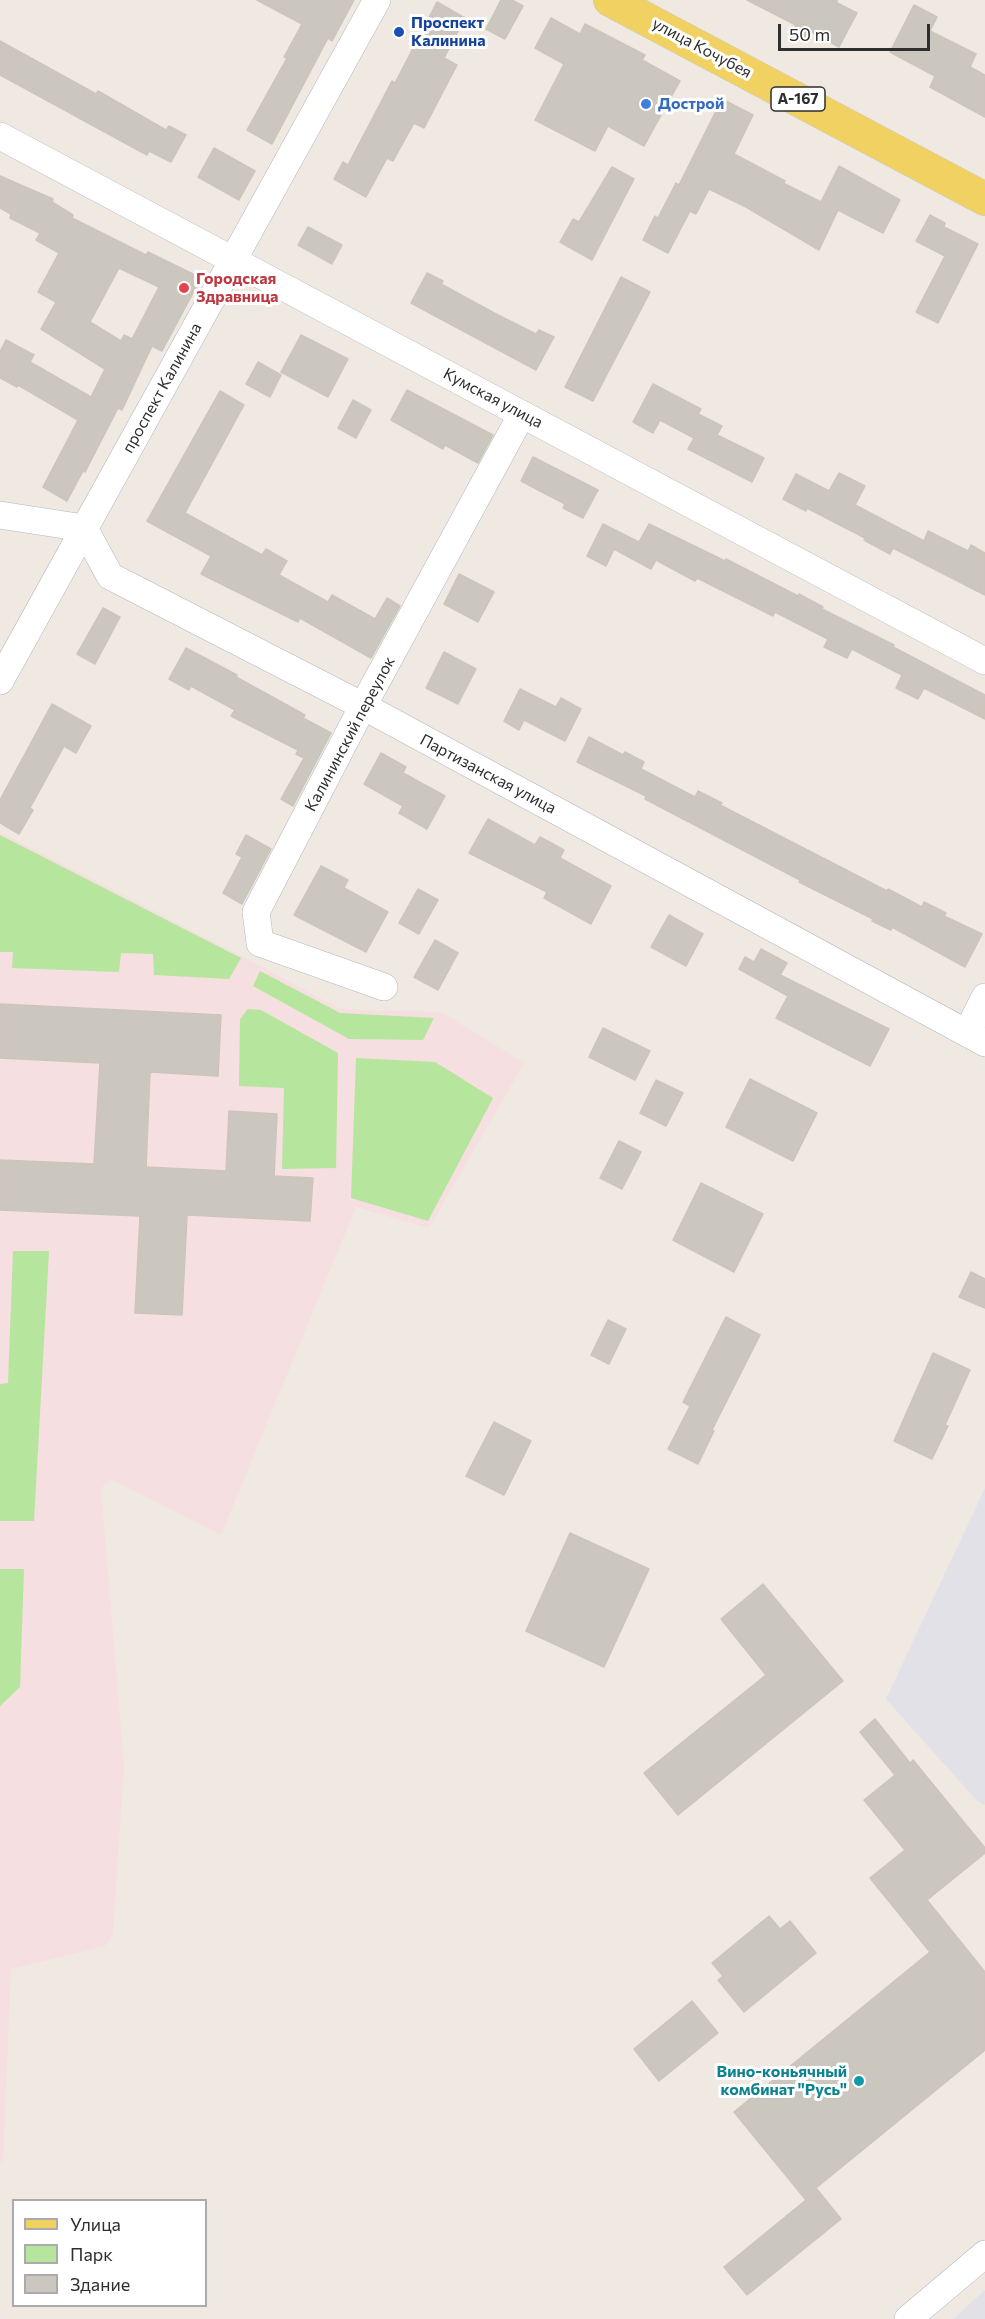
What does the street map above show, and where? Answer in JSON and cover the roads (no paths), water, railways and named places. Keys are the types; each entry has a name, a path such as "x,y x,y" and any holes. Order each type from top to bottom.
{"main road":[{"name":"улица Кочубея","path":"610,0 985,199"}],"street":[{"name":"проспект Калинина","path":"0,681 377,0"},
{"name":"Кумская улица","path":"0,136 985,661"},
{"name":"Калининский переулок","path":"384,987 260,943 256,912 363,706 522,414"},
{"path":"0,515 84,528"},
{"name":"Партизанская улица","path":"84,528 110,576 363,706 976,1038"},
{"path":"976,1038 985,997"},
{"path":"908,2319 985,2254"}],"place":[{"name":"Проспект Калинина","path":"399,32"},
{"name":"Дострой","path":"646,104"},
{"name":"Городская Здравница","path":"184,288"},
{"name":"Вино-коньячный комбинат \"Русь\"","path":"859,2081"}]}
